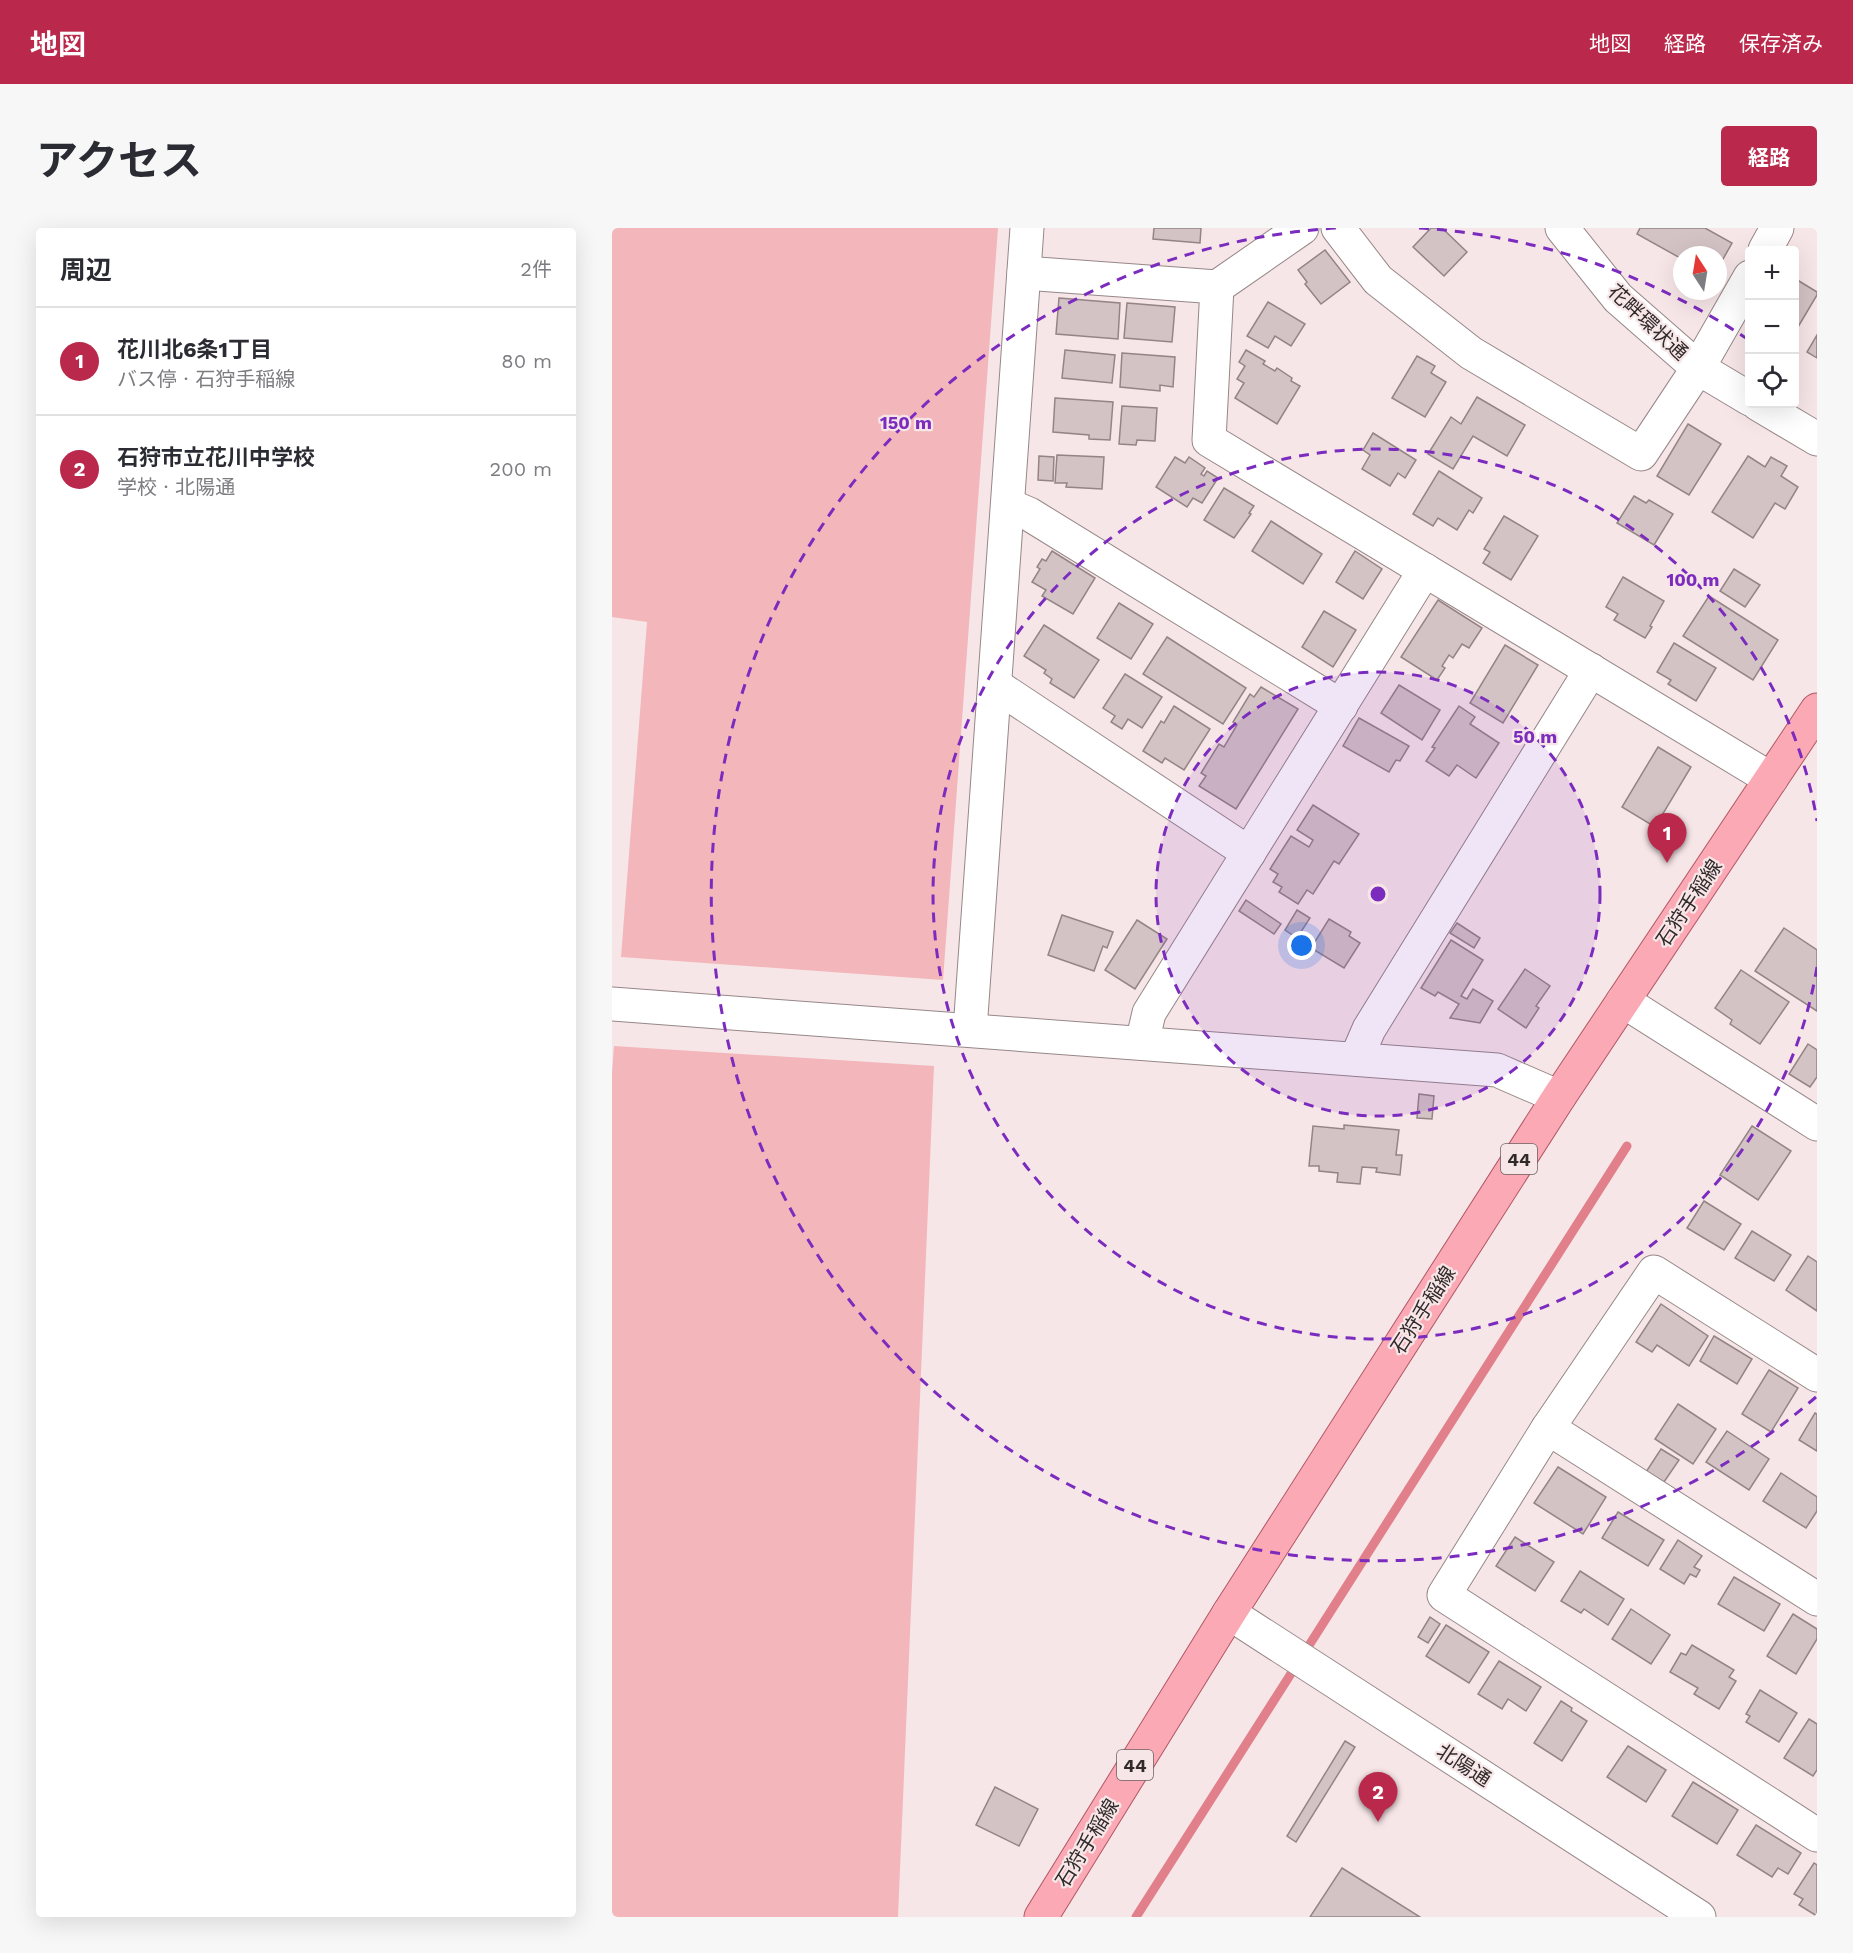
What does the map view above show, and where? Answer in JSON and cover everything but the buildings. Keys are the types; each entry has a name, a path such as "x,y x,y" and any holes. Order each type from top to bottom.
{"main road":[{"name":"石狩手稲線","path":"1041,1917 1229,1613 1559,1097 1817,710"}],"street":[{"path":"970,1030 1027,228"},
{"path":"1024,273 1217,287 1302,228"},
{"path":"1338,228 1378,280 1471,353 1641,454 1698,368 1745,284"},
{"name":"花畔環状通","path":"1562,228 1618,298 1698,368 1745,397"},
{"path":"1767,246 1778,228"},
{"path":"1217,287 1209,440 1771,779"},
{"path":"1765,408 1817,439"},
{"path":"1008,505 1029,514 1341,706"},
{"path":"1142,1043 1149,1013 1425,570"},
{"path":"1356,1059 1369,1029 1591,670"},
{"path":"995,685 1249,853"},
{"path":"1623,1001 1817,1124"},
{"path":"612,1004 1497,1070 1559,1097"},
{"path":"1817,1375 1654,1272 1548,1428 1444,1595 1817,1835"},
{"path":"1548,1428 1817,1599"},
{"name":"北陽通","path":"1229,1613 1699,1917"}],"shaded area":[{"path":"612,228 998,228 943,980 621,957 647,622 612,617"},
{"path":"614,1046 934,1066 898,1917 612,1917 612,1073"}],"waterway":[{"path":"1136,1917 1627,1146"}],"place":[{"name":"花川北6条1丁目","path":"1667,863"},
{"name":"石狩市立花川中学校","path":"1378,1822"}]}
